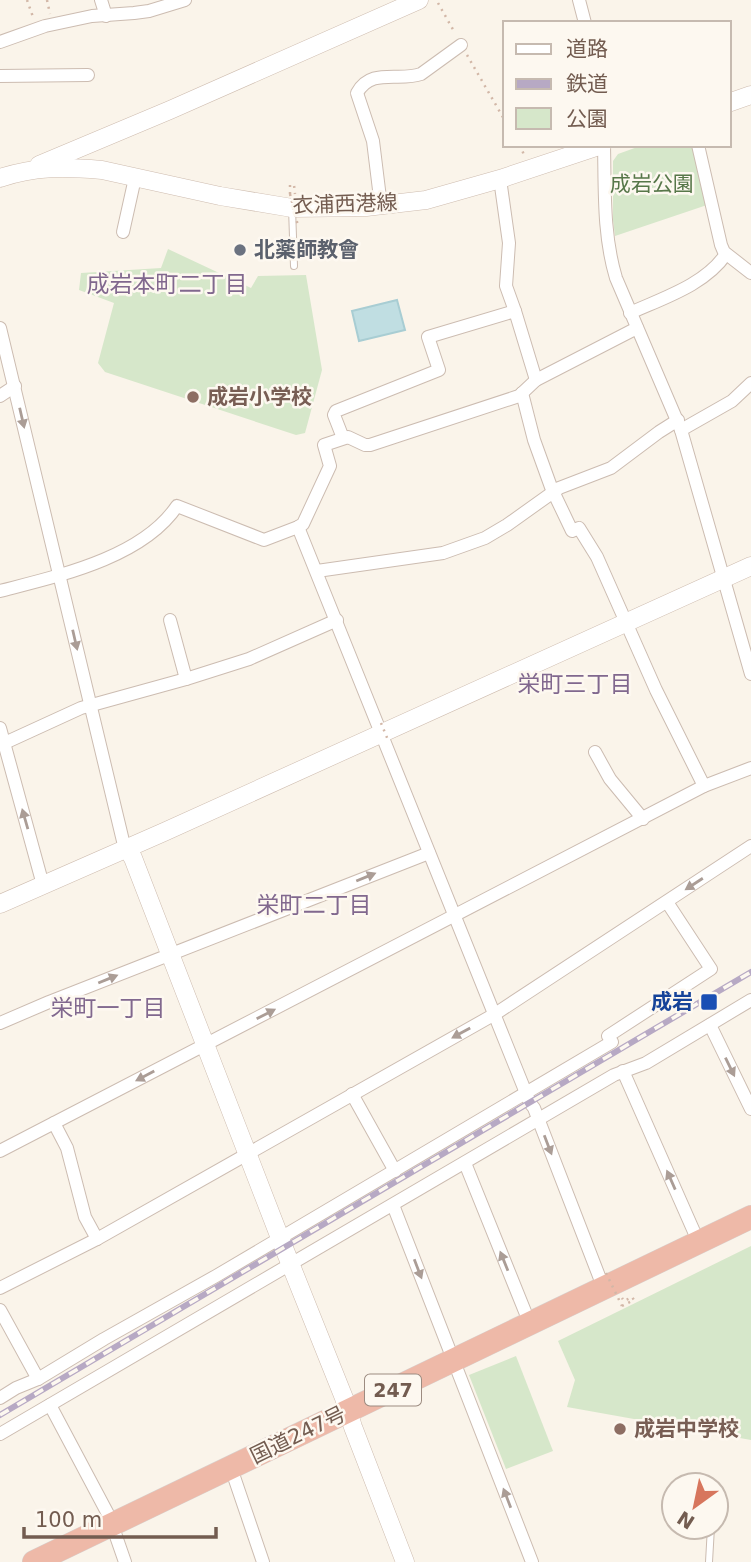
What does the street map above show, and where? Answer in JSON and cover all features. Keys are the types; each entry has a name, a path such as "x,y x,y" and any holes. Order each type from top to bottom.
{"highway":[{"name":"国道247号","path":"34,1562 454,1360 611,1288 751,1217"}],"street":[{"path":"102,0 106,16"},
{"path":"0,42 37,29 92,16 149,11 186,0"},
{"path":"26,170 170,110 419,0"},
{"path":"579,0 585,21"},
{"path":"381,206 373,141 357,93 360,86 380,76 413,77 421,74 461,45"},
{"path":"0,76 88,75"},
{"path":"730,102 751,95"},
{"path":"83,146 77,155 79,162 87,169"},
{"name":"衣浦西港線","path":"0,178 26,170 57,167 87,169 220,196 293,200 331,209 426,200 597,147"},
{"path":"603,147 609,257 615,278 679,425 751,674"},
{"path":"698,147 721,246 726,254 751,273"},
{"path":"123,232 135,178"},
{"path":"500,179 509,243 506,286 536,380"},
{"path":"630,313 697,282 719,264 726,254"},
{"path":"343,438 334,415 336,411 439,370 428,337 515,311"},
{"path":"0,328 18,386 123,841 133,858 344,1398 405,1562"},
{"path":"0,591 60,576 95,563 147,537 177,506 264,540 298,527 303,524 330,466 324,446 348,437 370,445 519,396 536,380 637,328"},
{"path":"317,571 443,553 485,538 554,492 611,468 659,432 732,401 751,383"},
{"path":"0,396 18,386"},
{"path":"522,393 534,440 572,531 579,528 597,557 656,690 704,786"},
{"path":"298,527 538,1120 611,1288"},
{"path":"0,904 751,566"},
{"path":"170,620 186,679"},
{"path":"2,743 81,708 249,659 337,620"},
{"path":"0,728 43,885"},
{"path":"595,752 610,779 643,819"},
{"path":"0,1152 704,786 751,768"},
{"path":"0,1288 97,1239 495,1014 751,846"},
{"path":"0,1023 429,853"},
{"path":"0,1398 16,1388 38,1380 612,1042 608,1035 710,969 667,902"},
{"path":"0,1434 538,1120 623,1071 646,1063 751,1000"},
{"path":"710,1025 751,1109"},
{"path":"623,1071 699,1242"},
{"path":"352,1094 395,1171"},
{"path":"54,1123 67,1148 85,1217 97,1239"},
{"path":"465,1163 530,1324"},
{"path":"393,1205 532,1562"},
{"path":"0,1310 38,1380"},
{"path":"50,1405 112,1525 125,1562"},
{"path":"230,1468 263,1562"}],"lane":[{"path":"293,200 294,266"},
{"path":"709,1562 710,1541"}],"path":[{"path":"27,0 37,29"},
{"path":"439,3 503,117"},
{"path":"521,147 526,159"},
{"path":"293,200 298,226"},
{"path":"611,1288 632,1297 634,1300 622,1306 611,1288"}],"green space":[{"name":"成岩公園","path":"637,147 693,147 707,205 615,236 613,161 618,154"},
{"path":"168,249 251,288 258,276 306,275 322,370 305,433 296,435 105,372 98,363 114,303 79,290 81,273 161,268"},
{"path":"751,1246 751,1440 567,1407 575,1380 558,1341"},
{"path":"516,1356 553,1451 506,1469 469,1375"}],"water":[{"path":"397,300 405,330 359,341 352,311"}],"railway":[{"path":"0,1415 751,972"}],"place":[{"name":"北薬師教會","path":"240,250"},
{"name":"成岩小学校","path":"193,397"},
{"name":"成岩","path":"709,1002"},
{"name":"成岩中学校","path":"620,1429"}],"district":[{"name":"成岩本町二丁目","path":"167,284"},
{"name":"栄町三丁目","path":"575,684"},
{"name":"栄町二丁目","path":"314,905"},
{"name":"栄町一丁目","path":"108,1008"}]}
